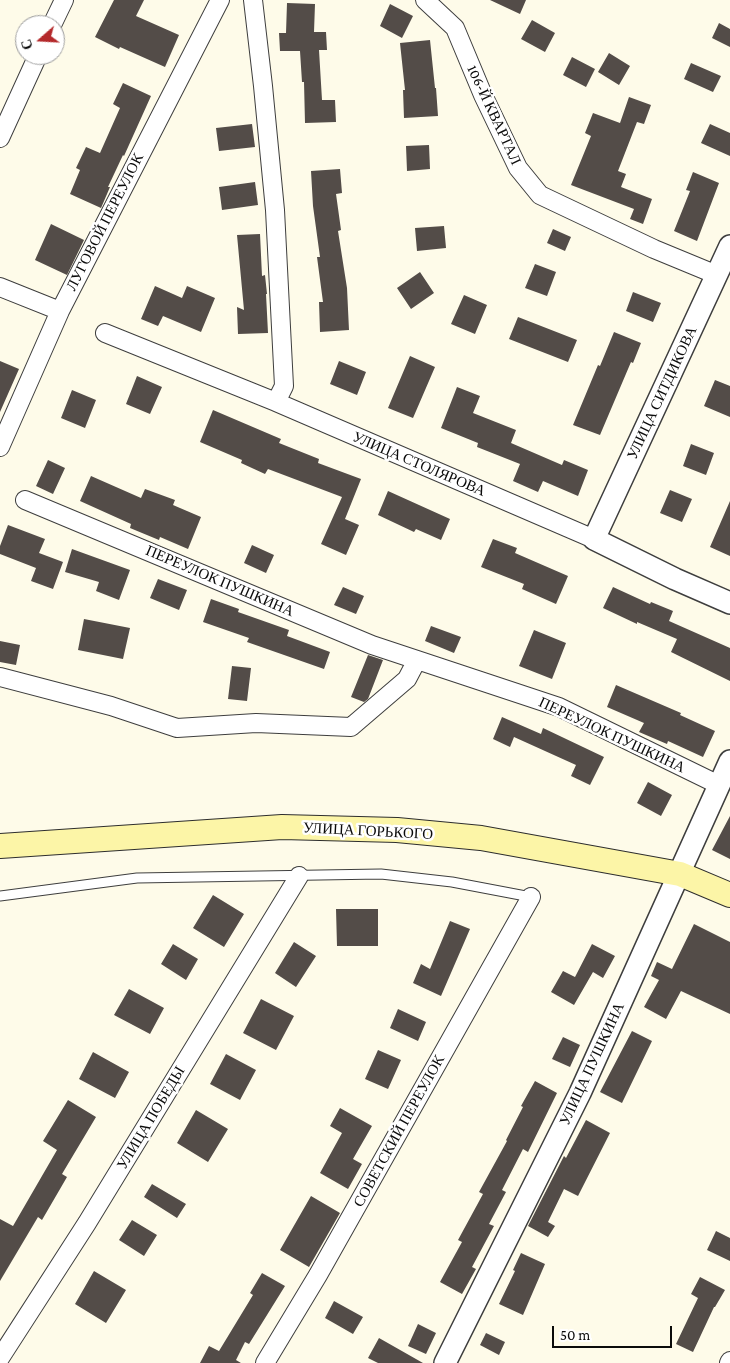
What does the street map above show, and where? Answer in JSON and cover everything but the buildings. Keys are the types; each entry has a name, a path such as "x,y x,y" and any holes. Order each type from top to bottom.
{"main road":[{"name":"УЛИЦА ГОРЬКОГО","path":"0,846 282,827 397,830 481,838 680,874 730,895"}],"street":[{"path":"57,15 64,0"},
{"name":"ЛУГОВОЙ ПЕРЕУЛОК","path":"0,448 60,311 220,0"},
{"path":"253,0 275,210 284,386 276,402"},
{"name":"106-Й КВАРТАЛ","path":"425,0 455,28 483,95 518,168 540,194 654,250 717,275"},
{"path":"0,138 33,65"},
{"name":"УЛИЦА СИТДИКОВА","path":"594,539 730,246"},
{"path":"0,287 60,311"},
{"name":"УЛИЦА СТОЛЯРОВА","path":"105,333 276,402 594,539 668,576 730,603"},
{"name":"ПЕРЕУЛОК ПУШКИНА","path":"25,500 372,644 559,707 719,785"},
{"path":"0,677 102,704 177,728 256,723 351,727 407,679 417,660"},
{"name":"УЛИЦА ПУШКИНА","path":"445,1363 580,1093 730,761"},
{"name":"УЛИЦА ПОБЕДЫ","path":"0,1358 87,1223 299,876"},
{"name":"СОВЕТСКИЙ ПЕРЕУЛОК","path":"265,1363 318,1275 531,897"}],"lane":[{"path":"0,896 136,878 381,874 452,882 531,897"}]}
